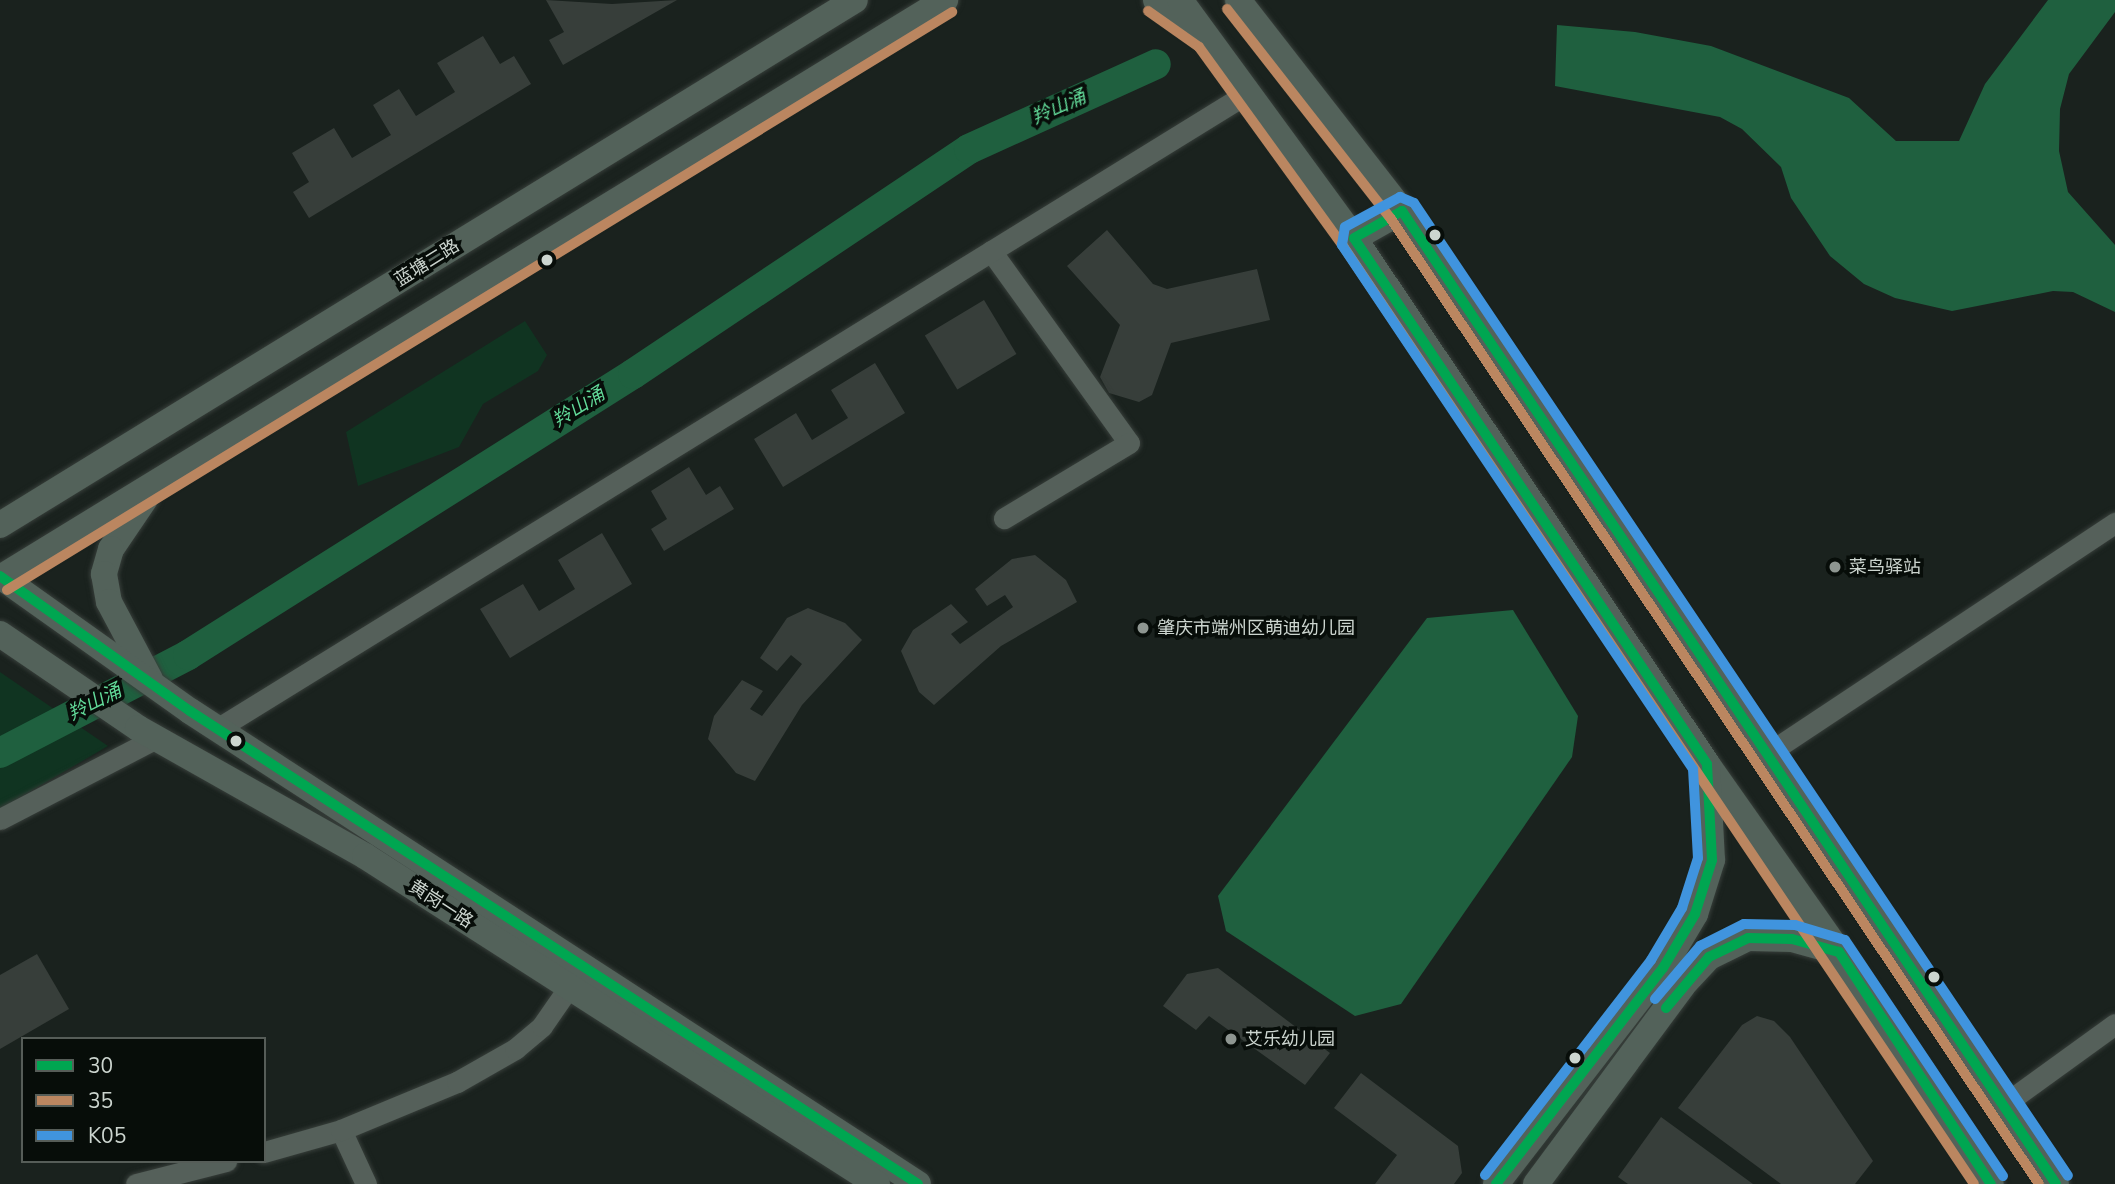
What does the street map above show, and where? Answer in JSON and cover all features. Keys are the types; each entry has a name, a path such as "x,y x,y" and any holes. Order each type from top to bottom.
{"main road":[{"name":"蓝塘二路","path":"0,525 855,0"},
{"path":"0,577 155,486 945,0"},
{"path":"1156,0 1209,37"},
{"path":"1180,0 1354,238 1707,764 1839,952 1991,1184"},
{"path":"1245,4 1402,211 2056,1184"},
{"path":"1354,238 1402,211"},
{"path":"154,686 109,603 104,574 125,524 155,486"},
{"name":"黄岗一路","path":"0,577 877,1184"},
{"name":"黄岗一路","path":"0,634 147,733 576,977 918,1184"},
{"path":"1496,1184 1663,968 1695,914 1712,860 1707,764"},
{"path":"1536,1184 1683,985 1709,957 1748,938 1793,939 1839,952"}],"street":[{"path":"217,729 1247,94"},
{"path":"991,251 1129,443 1004,518"},
{"path":"1767,754 2115,523"},
{"path":"0,819 147,733"},
{"path":"266,1151 341,1129 457,1082 514,1049 542,1026 576,977"},
{"path":"2003,1105 2115,1024"},
{"path":"341,1129 366,1184"},
{"path":"136,1184 218,1163"}],"shaded area":[{"path":"2048,0 2115,0 2115,12 2069,74 2060,109 2059,151 2068,192 2115,245 2115,312 2073,292 2053,291 1952,311 1895,298 1864,284 1830,256 1791,198 1781,167 1742,129 1720,117 1555,86 1557,25 1635,32 1711,46 1849,98 1896,141 1959,141 1985,84"},
{"path":"525,321 547,355 538,371 483,404 459,447 358,486 346,432"},
{"path":"1513,610 1578,716 1572,757 1401,1004 1355,1016 1226,931 1218,896 1427,618"},
{"path":"0,672 108,746 0,809"}],"building":[{"path":"546,0 612,4 677,0 563,65 549,40 564,32"},
{"path":"483,36 500,64 514,56 531,84 309,218 293,192 309,182 292,153 334,128 352,158 391,135 373,105 399,89 416,116 455,92 437,63"},
{"path":"1107,230 1153,284 1167,289 1257,269 1270,320 1171,343 1152,395 1139,402 1109,393 1100,377 1120,325 1067,266"},
{"path":"984,300 1016,354 957,390 925,336"},
{"path":"875,363 905,413 783,487 754,439 796,413 812,440 848,418 831,390"},
{"path":"689,467 706,495 720,486 734,509 664,551 651,529 667,519 651,491"},
{"path":"602,533 632,584 510,658 480,609 523,584 539,611 575,589 558,560"},
{"path":"1035,555 1066,580 1077,602 1001,646 934,705 919,692 901,651 913,630 951,604 968,622 951,634 960,644 1013,607 1005,595 987,606 975,589 1012,559"},
{"path":"808,608 845,623 862,640 802,705 755,781 736,773 708,739 714,716 742,680 763,691 750,709 762,716 802,664 791,655 777,671 760,658 787,618"},
{"path":"37,954 69,1009 0,1049 0,975"},
{"path":"1218,968 1330,1053 1305,1085 1209,1016 1196,1030 1163,1006 1187,974"},
{"path":"1757,1016 1774,1021 1790,1037 1873,1161 1855,1184 1781,1184 1678,1108 1742,1025"},
{"path":"1361,1073 1458,1146 1462,1173 1454,1184 1375,1184 1397,1155 1334,1108"},
{"path":"1661,1117 1753,1184 1628,1184 1618,1177"}],"waterway":[{"name":"羚山涌","path":"0,753 188,655 633,374 969,149 1156,64"}],"transit line":[{"name":"35","path":"1227,9 1391,219 2039,1184"},
{"name":"35","path":"1148,11 1199,47 1343,246 1974,1184"},
{"name":"35","path":"7,590 952,12"},
{"name":"K05","path":"1485,1175 1651,960 1682,908 1698,858 1693,769 1342,245 1345,227 1400,197 1414,203 2068,1176"},
{"name":"30","path":"1496,1184 1663,968 1695,914 1712,860 1707,764 1354,238 1402,211 2056,1184"},
{"name":"30","path":"0,576 190,711 918,1184"},
{"name":"K05","path":"1655,999 1700,946 1744,924 1795,925 1845,940 2003,1176"},
{"name":"30","path":"1666,1008 1709,957 1748,938 1792,939 1839,952 1991,1184"}],"place":[{"name":"菜鸟驿站","path":"1835,567"},
{"name":"肇庆市端州区萌迪幼儿园","path":"1143,628"},
{"name":"艾乐幼儿园","path":"1231,1039"}]}
